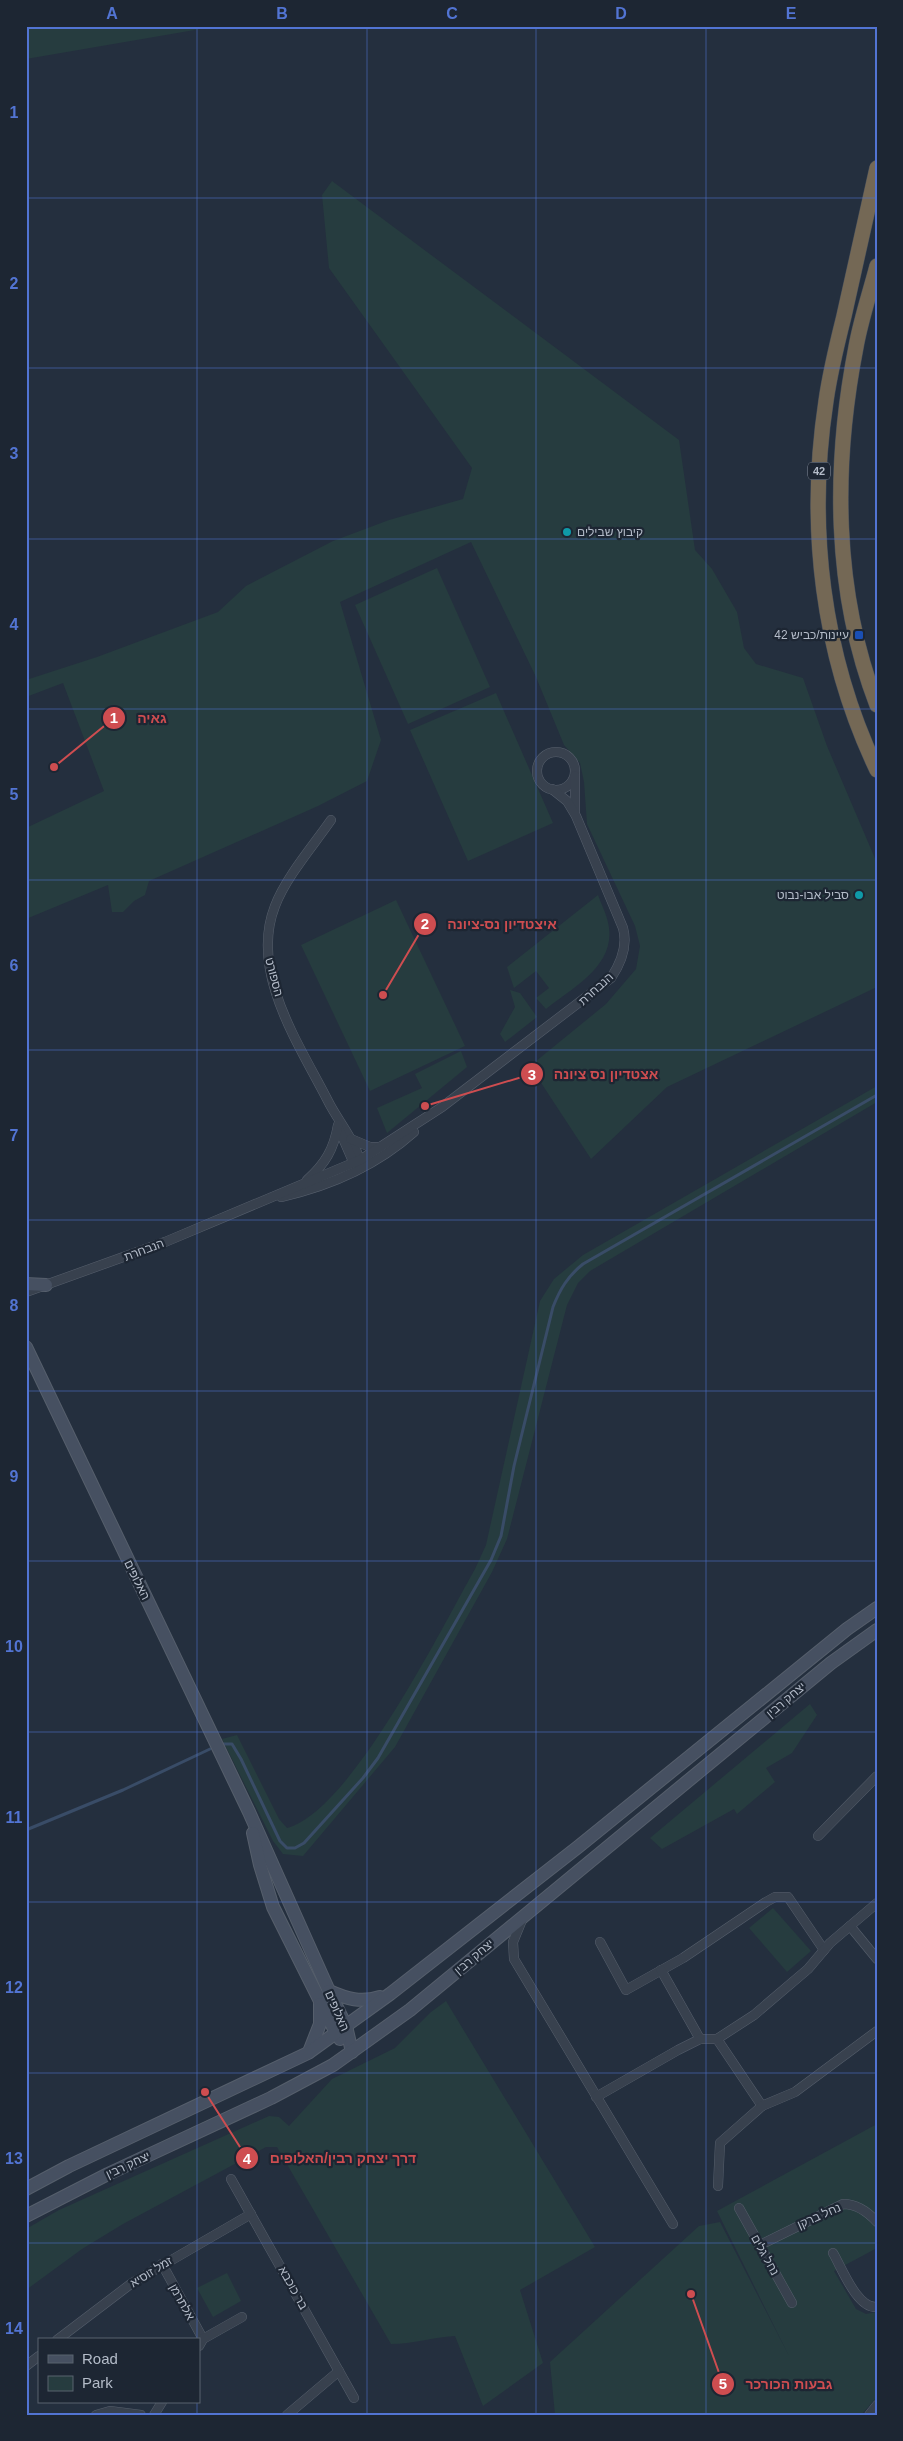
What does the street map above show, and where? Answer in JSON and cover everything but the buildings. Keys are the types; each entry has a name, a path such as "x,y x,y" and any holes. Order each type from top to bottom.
{"highway":[{"name":"42","path":"877,168 826,400 820,452 816,519 824,604 832,644 847,691 877,770"},
{"name":"42","path":"877,266 856,346 843,450 840,507 847,594 854,634 877,705"}],"main road":[{"path":"26,1284 46,1286"},
{"name":"האלופים","path":"26,1347 249,1812 329,1992 341,2030 352,2052"},
{"name":"יצחק רבין","path":"26,2189 77,2162 308,2053 390,1994 578,1847 824,1647 877,1608"},
{"name":"יצחק רבין","path":"26,2216 108,2174 271,2098 334,2065 410,2010 831,1663 877,1630"},
{"name":"האלופים","path":"249,1812 260,1865 273,1907 320,2002 341,2030"},
{"path":"329,1992 353,2000 365,2001 390,1994"},
{"path":"308,2053 320,2024 320,2002"}],"street":[{"path":"555,752 568,756 572,761 575,773 569,784 558,790 552,789 546,788 538,779 537,766 543,756 555,752"},
{"name":"הנבחרת","path":"575,773 576,816"},
{"name":"הנבחרת","path":"259,1202 308,1190 359,1164 442,1107 594,993 611,978 617,969 625,945 623,928 576,816 567,801 552,789"},
{"name":"הספורט","path":"331,820 279,897 270,924 268,949 273,979 286,1017 333,1110 351,1139 359,1164"},
{"name":"הנבחרת","path":"26,1292 165,1242 302,1184 391,1152 442,1107"},
{"name":"הספורט","path":"333,1110 346,1147 359,1164"},
{"path":"302,1184 320,1169 329,1155 338,1125"},
{"path":"351,1139 370,1147 383,1147"},
{"path":"818,1836 877,1776"},
{"path":"600,1942 626,1990 661,1970 766,1902 783,1896 788,1897 824,1950"},
{"path":"596,2098 700,2039 716,2039 754,2014 808,1970 824,1950 877,1903"},
{"path":"526,1914 514,1938 513,1955 596,2098 673,2224"},
{"path":"850,1926 877,1959"},
{"path":"661,1970 700,2039"},
{"path":"718,2186 720,2143 762,2106 795,2092 877,2031"},
{"path":"716,2039 762,2106"},
{"name":"בר כוכבא","path":"231,2179 354,2398"},
{"name":"נחל ברקן","path":"760,2245 843,2204 851,2204 863,2210 877,2222"},
{"name":"נחל גלים","path":"739,2208 792,2303"},
{"name":"זמל זוסיא","path":"61,2338 113,2297 162,2264 251,2214"},
{"path":"833,2253 860,2302 871,2308 877,2307"},
{"name":"אלתרמן","path":"162,2264 199,2338"},
{"name":"אלתרמן","path":"201,2343 242,2317"},
{"path":"26,2366 38,2357"},
{"path":"287,2415 339,2371"},
{"path":"154,2415 161,2404"},
{"path":"869,2415 877,2405"},
{"path":"96,2415 110,2411 141,2415"}],"green space":[{"path":"26,26 218,26 26,59"},
{"path":"332,181 679,440 695,550 712,569 737,612 744,648 756,664 803,678 827,746 877,863 877,987 667,1087 591,1159 530,1066 606,1004 636,969 640,946 635,926 587,824 584,782 580,763 564,745 536,677 471,542 340,602 381,740 367,781 318,806 149,881 145,895 134,901 123,912 112,912 108,885 26,919 26,828 104,791 63,683 26,697 26,680 97,657 218,612 246,586 333,541 389,520 463,499 472,468 329,268 322,195"},
{"path":"437,568 490,687 408,724 355,605"},
{"path":"496,693 553,823 468,861 410,730"},
{"path":"598,895 609,928 609,942 605,954 589,975 546,1009 536,998 549,988 536,971 514,988 507,967"},
{"path":"396,900 465,1046 370,1091 301,945"},
{"path":"510,990 520,993 537,1017 505,1042 500,1034 515,1007"},
{"path":"461,1051 467,1067 387,1133 377,1108 422,1088 415,1074"},
{"path":"877,1086 877,1102 590,1271 578,1283 567,1305 507,1539 492,1572 395,1747 303,1856 283,1854 273,1841 222,1739 237,1735 279,1819 287,1828 312,1814 339,1789 366,1754 417,1673 475,1569 486,1545 540,1301 554,1279 583,1255"},
{"path":"810,1704 817,1715 792,1753 766,1768 775,1782 737,1814 734,1809 662,1849 650,1838"},
{"path":"773,1908 811,1951 787,1972 749,1928"},
{"path":"446,2001 595,2247 520,2290 543,2363 483,2406 455,2336 391,2344 277,2147 266,2147 123,2224 82,2249 26,2290 26,2229 59,2210 269,2116 279,2117 289,2126 332,2079 395,2048 431,2012"},
{"path":"877,2124 877,2248 834,2271 856,2309 866,2314 877,2312 877,2397 861,2415 555,2415 550,2362 699,2226 720,2222 789,2356 717,2211"},
{"path":"227,2273 241,2301 213,2317 197,2288"}],"waterway":[{"path":"223,1744 232,1744 241,1759 280,1841 287,1848 295,1848 304,1843 363,1778 378,1758 491,1560 501,1536 514,1466 553,1307 569,1278 583,1264 877,1095"},
{"path":"26,1830 123,1790 210,1749"}],"place":[{"name":"קיבוץ שבילים","path":"567,532"},
{"name":"עיינות/כביש 42","path":"859,635"},
{"name":"גאיה","path":"54,767"},
{"name":"סביל אבו-נבוט","path":"859,895"},
{"name":"איצטדיון נס-ציונה","path":"383,995"},
{"name":"אצטדיון נס ציונה","path":"425,1106"},
{"name":"דרך יצחק רבין/האלופים","path":"205,2092"},
{"name":"גבעות הכורכר","path":"691,2294"}]}
